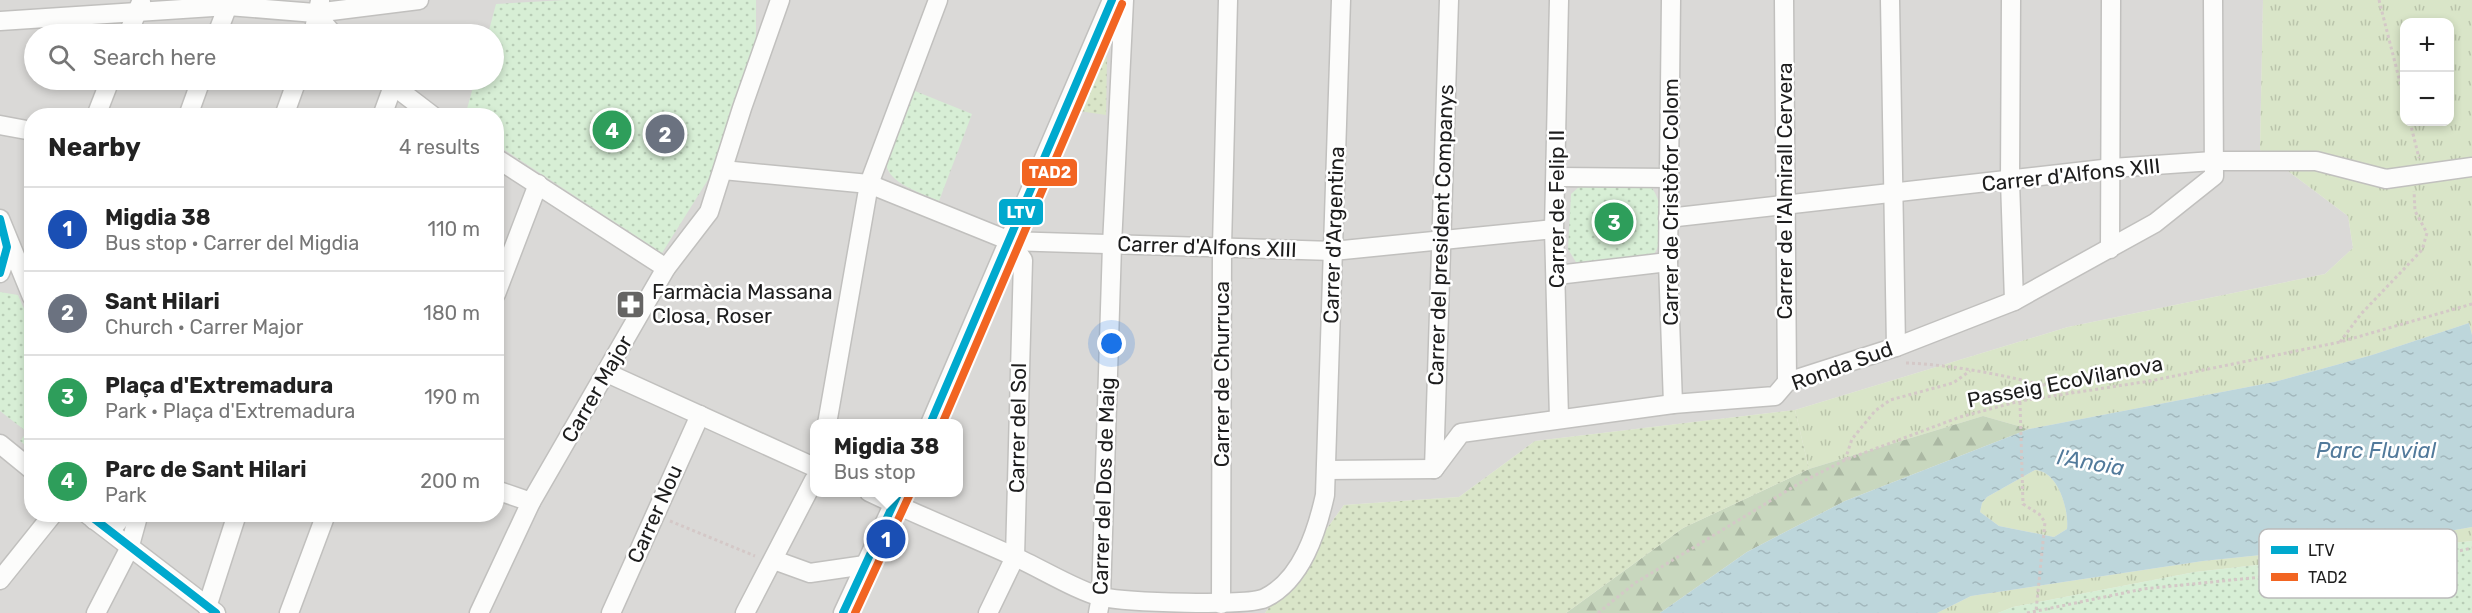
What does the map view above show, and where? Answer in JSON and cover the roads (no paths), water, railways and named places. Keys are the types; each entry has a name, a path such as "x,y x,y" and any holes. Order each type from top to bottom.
{"street":[{"path":"0,21 139,6 229,3 318,7 419,0"},
{"name":"Carrer Major","path":"479,613 531,502 666,268 709,212 780,0"},
{"path":"828,419 869,184 938,0"},
{"path":"932,419 1112,0"},
{"name":"Carrer del Dos de Maig","path":"1100,605 1112,245 1124,0"},
{"name":"Carrer de Churruca","path":"1221,604 1222,247 1228,0"},
{"name":"Carrer d'Argentina","path":"1100,605 1221,604 1264,599 1286,581 1302,560 1314,536 1325,495 1327,470 1341,0"},
{"name":"Carrer del president Companys","path":"1434,469 1449,0"},
{"name":"Carrer de Felip II","path":"1558,0 1554,229 1559,418"},
{"name":"Carrer de Cristòfor Colom","path":"1671,0 1668,262 1673,404"},
{"name":"Carrer de l'Almirall Cervera","path":"1784,0 1787,382"},
{"path":"1890,0 1896,355"},
{"path":"2011,0 2010,181 2014,301"},
{"path":"2110,249 2111,0"},
{"path":"2213,0 2213,161"},
{"path":"221,24 229,3"},
{"path":"132,24 139,6"},
{"path":"315,24 318,7"},
{"path":"318,7 327,24"},
{"path":"99,108 106,90"},
{"path":"192,108 198,90"},
{"path":"287,108 293,90"},
{"path":"384,108 388,90"},
{"path":"398,90 422,108"},
{"path":"0,125 24,130"},
{"name":"Carrer d'Alfons XIII","path":"1668,218 2112,168 2213,161 2316,161 2386,178 2472,167"},
{"name":"Ronda Sud","path":"1434,469 1461,433 1673,404 1775,396 1787,382 1896,355 2014,301 2155,223 2214,176 2213,161"},
{"path":"504,163 666,268"},
{"name":"Carrer d'Alfons XIII","path":"723,170 869,184 1010,241 1333,251 1554,229"},
{"path":"1556,177 1670,178"},
{"path":"504,273 538,184"},
{"path":"0,219 24,274"},
{"path":"6,237 6,257 0,274 8,273 24,281"},
{"name":"Carrer del Sol","path":"988,613 1015,557 1023,260 1010,241"},
{"path":"1557,275 1668,262"},
{"path":"607,373 810,465"},
{"name":"Carrer Nou","path":"611,613 700,415"},
{"path":"0,444 24,464"},
{"path":"1327,470 1434,469"},
{"path":"745,613 810,488"},
{"path":"504,493 531,502"},
{"path":"843,613 897,498 1015,557 1100,605"},
{"path":"0,580 47,522"},
{"path":"96,522 212,610 235,522"},
{"path":"96,613 129,549 131,522"},
{"path":"135,522 155,567"},
{"path":"289,613 323,522"},
{"path":"774,560 810,573 865,565"}],"water":[{"name":"Parc Fluvial","path":"2469,323 2472,335 2472,527 2457,530 2259,529 2259,555 2203,561 1971,596 1937,613 1660,613 1747,552 1845,501 2029,429 2274,382 2372,355","holes":["2035,470 2050,477 2056,484 2064,502 2067,521 2067,529 2054,537 1999,526 1980,512 1982,503 1987,497"]}],"place":[{"name":"Parc de Sant Hilari","path":"612,130"},
{"name":"Sant Hilari","path":"665,134"},
{"name":"Plaça d'Extremadura","path":"1614,222"},
{"name":"Farmàcia Massana Closa, Roser","path":"631,304"},
{"name":"Migdia 38","path":"886,539"}],"water label":[{"name":"l'Anoia","path":"2091,462"}]}
